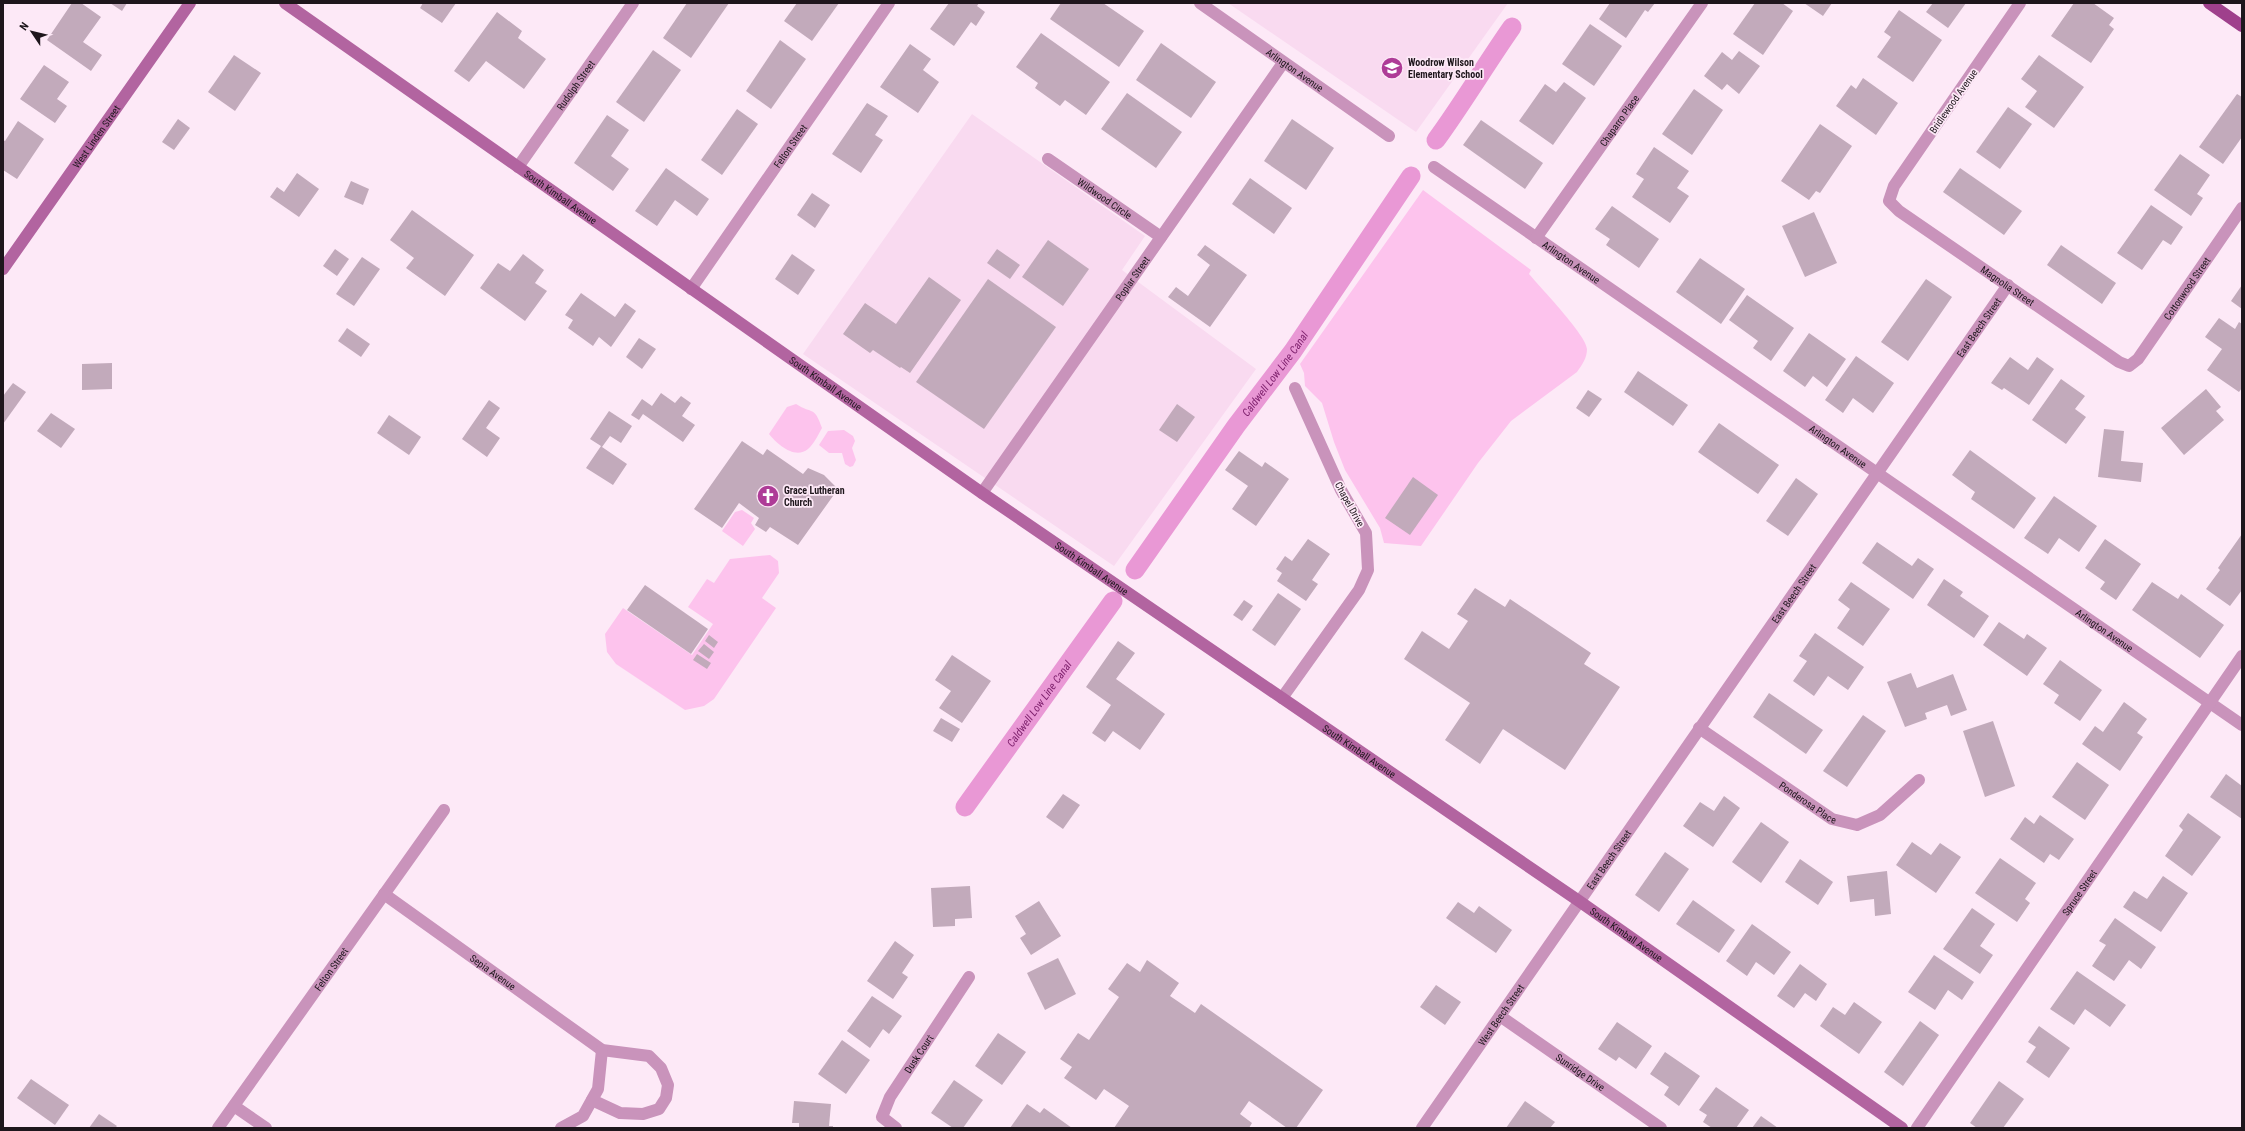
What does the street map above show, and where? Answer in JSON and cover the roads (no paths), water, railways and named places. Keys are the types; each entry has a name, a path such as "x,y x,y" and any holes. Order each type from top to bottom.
{"main road":[{"path":"2209,3 2242,26"}],"street":[{"name":"West Linden Street","path":"3,269 190,3"},
{"name":"South Kimball Avenue","path":"285,3 982,494 1579,902 1902,1128"},
{"name":"Rudolph Street","path":"518,167 634,3"},
{"name":"Felton Street","path":"691,289 889,3"},
{"name":"Arlington Avenue","path":"1200,3 1389,136"},
{"name":"Chaparro Place","path":"1536,238 1702,3"},
{"name":"Bridlewood Avenue","path":"1889,201 1894,186 2020,3"},
{"name":"Poplar Street","path":"982,494 1283,62"},
{"name":"Wildwood Circle","path":"1048,159 1161,237"},
{"name":"Arlington Avenue","path":"1434,167 2242,725"},
{"name":"Magnolia Street","path":"1889,201 1899,211 2119,362 2129,366"},
{"name":"Cottonwood Street","path":"2129,366 2138,359 2242,208"},
{"name":"East Beech Street","path":"1579,902 2008,285"},
{"name":"Chapel Drive","path":"1282,698 1359,590 1368,570 1366,533 1341,490 1295,388"},
{"name":"Spruce Street","path":"1917,1128 2242,656"},
{"name":"Ponderosa Place","path":"1699,728 1832,819 1856,825 1880,815 1919,780"},
{"name":"Felton Street","path":"218,1128 444,810"},
{"name":"Sepia Avenue","path":"384,894 602,1050"},
{"name":"West Beech Street","path":"1422,1128 1579,902"},
{"name":"Dusk Court","path":"896,1128 882,1117 890,1097 969,977"},
{"name":"Sunridge Drive","path":"1500,1016 1661,1128"},
{"path":"561,1128 583,1116 598,1089 602,1050 649,1056 662,1068 668,1085 666,1098 659,1109 643,1114 620,1113 592,1100"},
{"path":"234,1106 266,1128"}],"waterway":[{"name":"Caldwell Low Line Canal","path":"1436,140 1512,27"},
{"name":"Caldwell Low Line Canal","path":"1135,570 1236,426 1293,351 1411,176"},
{"name":"Caldwell Low Line Canal","path":"965,807 1113,601"}],"place":[{"name":"Woodrow Wilson Elementary School","path":"1392,68"},
{"name":"Grace Lutheran Church","path":"768,496"}]}
